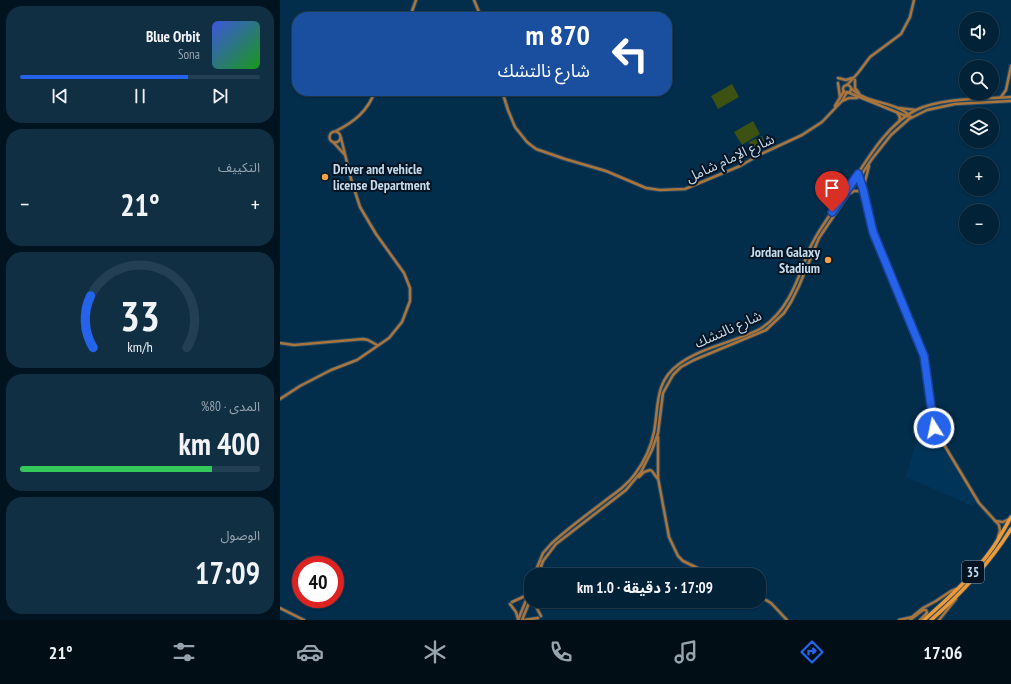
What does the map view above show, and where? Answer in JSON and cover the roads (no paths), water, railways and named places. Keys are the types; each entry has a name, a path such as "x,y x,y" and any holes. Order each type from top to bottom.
{"highway":[{"name":"35","path":"924,620 974,571 998,540 1010,518"},
{"name":"35","path":"931,620 960,593 991,558 1011,528"}],"street":[{"path":"412,12 416,0"},
{"path":"474,0 479,12"},
{"path":"846,92 844,87 849,86 870,57 876,51 899,36 903,31 910,17 914,0"},
{"path":"1001,97 1006,90 1011,66"},
{"path":"838,78 846,80 854,79"},
{"path":"854,79 855,88 859,96"},
{"path":"838,83 841,100 859,96"},
{"path":"846,92 850,91 849,86"},
{"path":"849,86 859,96 909,116"},
{"path":"1006,90 1011,96"},
{"path":"846,92 894,107 916,110"},
{"name":"شارع الإمام شامل","path":"504,96 513,123 523,137 532,146 544,152 607,171 646,188 681,190 740,166 761,154 802,135 818,124 841,100 846,92"},
{"path":"345,154 334,142 330,140 330,135 333,131 344,127 365,110 373,96"},
{"name":"شارع نالتشك","path":"541,568 546,556 556,544 620,495 634,482 650,457 658,433 663,393 673,374 686,364 766,330 784,313 799,286 817,242 860,179 870,161 886,140 909,116 916,110 939,103 1011,96"},
{"name":"شارع نالتشك","path":"537,568 543,553 551,544 621,489 636,472 644,460 652,438 659,391 670,372 688,359 764,326 784,307 792,292 816,235 882,140 898,123 909,116 956,104 1011,101"},
{"path":"894,107 909,116"},
{"path":"897,111 900,117 898,123"},
{"path":"334,142 340,140 344,127"},
{"path":"280,399 306,383 357,360 391,336 402,322 410,302 410,288 404,273 376,234 360,207 351,179 341,136 339,132 336,131"},
{"path":"863,189 870,161"},
{"path":"858,174 873,232 924,356 934,428 977,500 1000,527 998,540"},
{"path":"849,194 854,191 859,191 862,193 864,198"},
{"path":"280,343 294,345 363,339 377,345"},
{"path":"727,342 729,346"},
{"path":"658,433 658,478 669,537 678,556 685,563 696,568"},
{"path":"634,482 644,472 650,470 658,478"},
{"path":"995,521 1003,522 1010,518"},
{"path":"899,620 901,618 910,618 922,608 936,602 951,590 957,589"},
{"path":"939,620 960,593"},
{"path":"518,620 511,603 524,597"},
{"path":"766,600 787,620"},
{"path":"518,620 524,606"},
{"path":"280,608 304,620"},
{"path":"527,608 523,620 538,618"},
{"path":"537,608 541,616"},
{"path":"910,620 926,610 927,613 920,620"}],"place":[{"name":"Driver and vehicle license Department","path":"325,177"},
{"name":"Jordan Galaxy Stadium","path":"828,260"}]}
